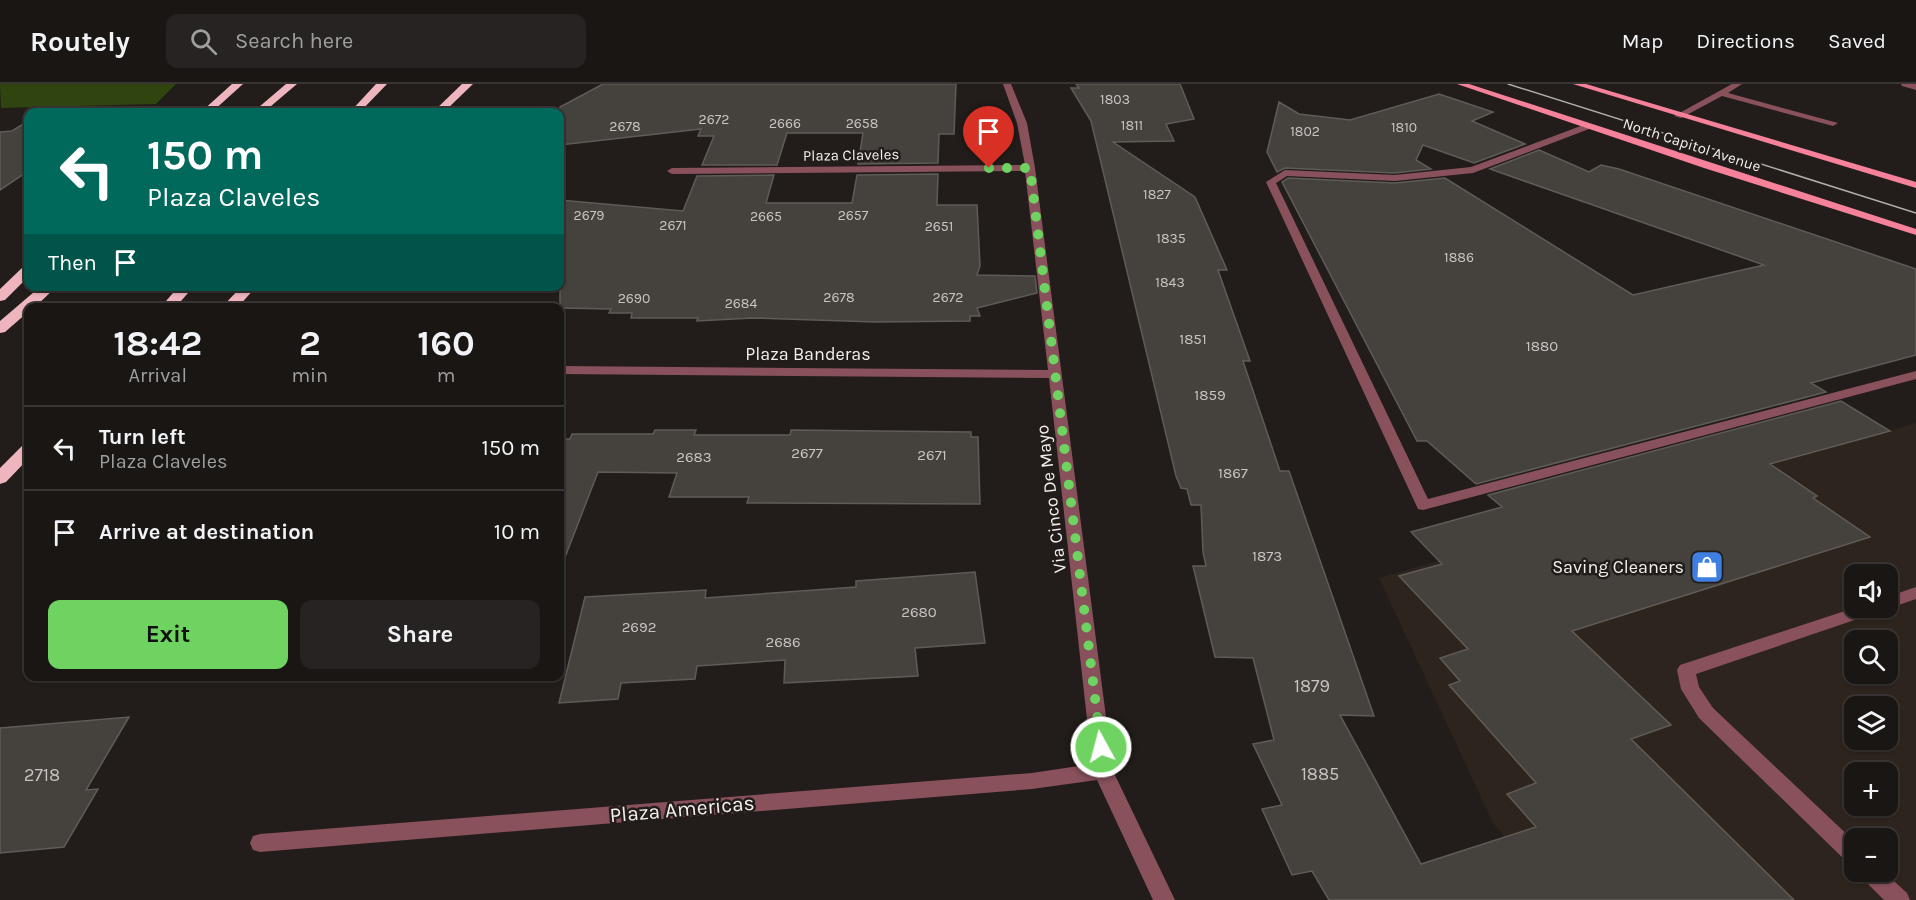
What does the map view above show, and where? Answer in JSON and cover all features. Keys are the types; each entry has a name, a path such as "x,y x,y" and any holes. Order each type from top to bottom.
{"highway":[{"path":"211,108 238,84"},
{"path":"263,108 292,84"},
{"path":"359,108 382,84"},
{"path":"442,108 468,84"},
{"path":"0,297 24,274"},
{"path":"30,303 44,291"},
{"path":"171,303 182,291"},
{"path":"233,303 245,291"},
{"path":"0,328 24,308"},
{"path":"0,478 24,454"}],"main road":[{"name":"North Capitol Avenue","path":"1461,84 1586,127 1916,232"},
{"name":"North Capitol Avenue","path":"1577,84 1678,116 1916,185"}],"street":[{"name":"Via Cinco De Mayo","path":"1006,84 1023,123 1030,168 1104,771 1164,900"},
{"path":"1678,116 1737,84"},
{"path":"1905,84 1916,87"},
{"path":"1720,93 1833,123"},
{"path":"1586,127 1473,170 1395,178 1285,173 1271,182 1423,505 1916,375"},
{"name":"Plaza Claveles","path":"672,171 1030,168"},
{"name":"Plaza Banderas","path":"564,370 1056,374"},
{"path":"1898,599 1916,593"},
{"path":"1844,617 1686,670 1690,689 1706,713 1844,845"},
{"name":"Plaza Americas","path":"260,843 1020,782 1104,771"},
{"path":"1880,882 1899,900"}],"shaded area":[{"path":"1916,423 1916,900 1557,900 1493,823 1379,578"}],"green space":[{"path":"0,84 176,84 156,104 1,108"}],"building":[{"path":"603,84 956,84 954,134 939,134 938,163 858,164 863,133 787,133 777,165 702,165 714,136 698,136 701,129 564,145 564,108 560,107"},
{"path":"1076,84 1180,84 1194,119 1166,124 1174,141 1113,142 1195,197 1227,270 1218,270 1250,361 1243,361 1280,471 1289,471 1374,716 1340,715 1421,864 1536,827 1507,794 1536,783 1449,685 1460,681 1440,658 1468,649 1399,576 1442,564 1411,532 1502,507 1488,495 1841,401 1890,431 1770,464 1817,496 1813,498 1870,537 1572,631 1671,725 1631,739 1794,900 1329,900 1312,871 1292,875 1262,809 1282,805 1253,744 1274,740 1253,658 1215,657 1193,566 1206,566 1203,552 1201,505 1191,505 1187,489 1181,488 1176,476 1091,121 1071,88 1079,88"},
{"path":"1439,94 1493,112 1472,121 1525,144 1474,163 1423,145 1416,160 1431,169 1395,173 1285,168 1277,172 1267,152 1279,102 1299,114 1350,120"},
{"path":"24,124 24,174 0,190 0,132 12,131"},
{"path":"1539,150 1589,172 1601,165 1619,169 1916,269 1916,355 1811,383 1826,392 1476,484 1427,441 1417,441 1282,182 1288,178 1395,183 1445,178 1633,295 1764,265 1490,169"},
{"path":"938,174 937,205 977,205 980,266 977,275 1035,276 1037,293 977,308 980,316 970,316 970,321 875,322 753,318 697,321 698,318 631,318 632,313 609,313 611,309 564,308 564,303 560,303 560,291 564,291 564,200 683,211 697,176 774,175 766,203 852,203 857,175"},
{"path":"655,430 696,430 694,435 790,435 791,430 971,432 971,437 978,437 980,504 747,503 749,497 669,497 677,473 598,472 564,560 564,439 570,439 572,434 653,434"},
{"path":"975,572 985,643 915,648 918,676 784,683 785,660 697,666 695,679 621,683 618,699 559,703 585,597 706,590 705,598 856,587 856,581"},
{"path":"129,717 86,790 98,789 64,847 0,853 0,728"}],"tram line":[{"path":"1508,84 1916,213"}],"place":[{"name":"Saving Cleaners","path":"1707,567"}],"route":[{"path":"989,168 1030,168 1101,747"}]}
